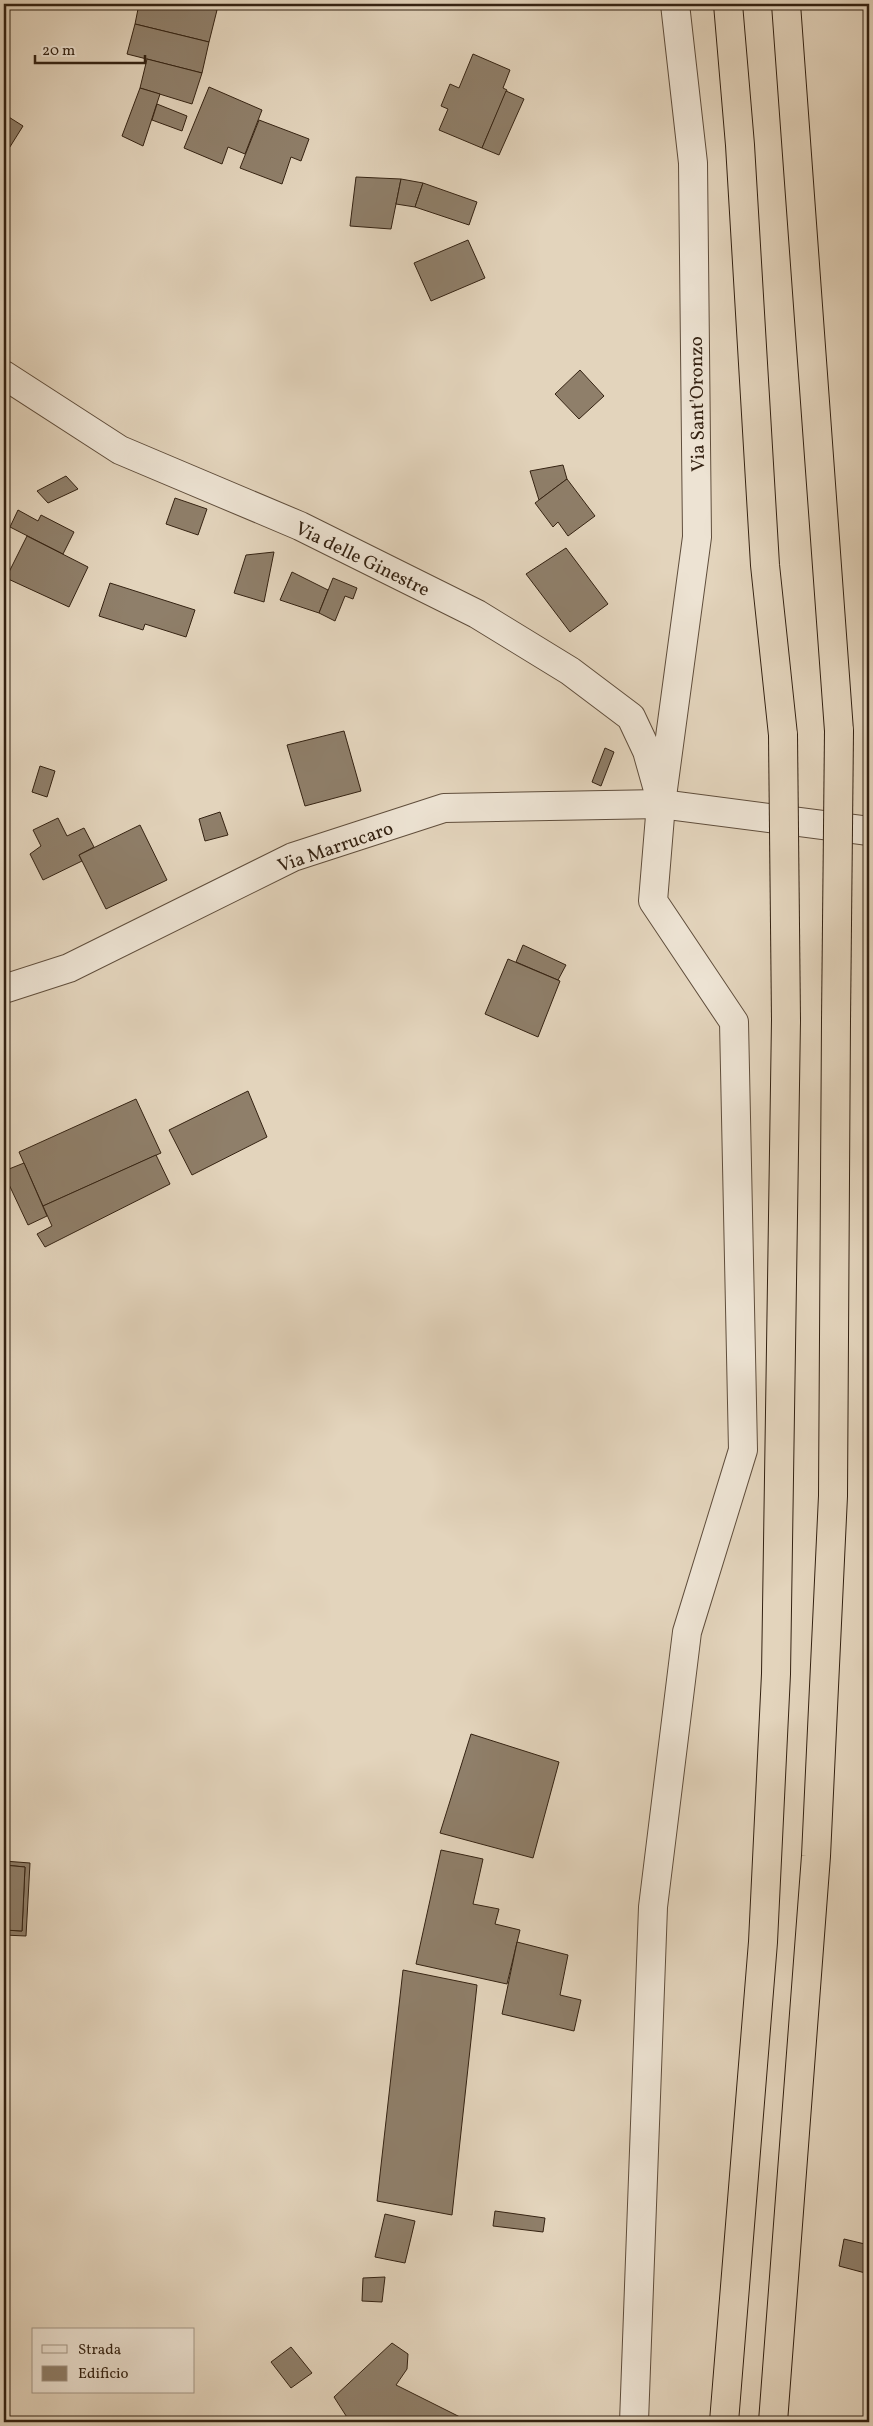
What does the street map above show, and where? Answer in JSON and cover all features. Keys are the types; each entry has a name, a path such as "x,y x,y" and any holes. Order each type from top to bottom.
{"highway":[{"path":"724,2422 763,1942 776,1674 786,1020 783,735 765,565 740,146 728,4"},
{"path":"774,2422 816,1856 832,1516 838,730 786,4"}],"street":[{"name":"Via Sant'Oronzo","path":"634,2422 653,1908 687,1632 743,1450 734,1022 653,901 661,804 697,537 693,163 675,4"},
{"name":"Via delle Ginestre","path":"4,375 120,450 300,526 477,614 570,671 631,717 647,751 661,804"},
{"name":"Via Marrucaro","path":"4,989 69,968 293,857 444,808 661,804 869,831"}],"building":[{"path":"139,4 193,4 217,10 209,42 135,24"},
{"path":"135,24 209,42 202,73 127,54"},
{"path":"473,54 510,70 503,88 507,90 482,148 439,130 448,109 441,106 450,84 459,88"},
{"path":"147,59 202,73 192,104 140,88"},
{"path":"209,87 262,110 245,154 228,147 222,164 184,148"},
{"path":"140,88 160,94 143,146 122,136"},
{"path":"506,91 524,99 499,155 482,148"},
{"path":"157,104 187,116 182,131 152,120"},
{"path":"4,114 23,126 8,150 4,147"},
{"path":"259,120 309,139 301,161 291,157 282,184 240,168"},
{"path":"356,177 401,179 391,229 350,226"},
{"path":"401,179 423,183 415,207 396,204"},
{"path":"423,183 477,202 469,225 415,207"},
{"path":"468,240 485,278 431,301 414,263"},
{"path":"580,370 604,396 579,419 555,394"},
{"path":"563,465 567,479 539,500 530,471"},
{"path":"66,476 78,489 48,503 37,491"},
{"path":"567,479 595,516 568,536 558,522 553,527 535,503"},
{"path":"175,498 207,509 198,535 166,524"},
{"path":"18,510 38,521 41,515 74,532 63,554 10,527"},
{"path":"27,536 88,567 69,607 6,578"},
{"path":"566,548 608,604 570,632 526,574"},
{"path":"274,552 264,602 234,593 246,555"},
{"path":"292,572 328,590 319,613 280,600"},
{"path":"333,578 357,588 353,599 345,596 335,621 319,613"},
{"path":"110,583 195,610 186,637 145,624 143,630 99,616"},
{"path":"344,731 361,791 305,806 287,745"},
{"path":"605,748 614,752 601,786 592,782"},
{"path":"40,766 55,771 47,797 32,792"},
{"path":"220,812 228,835 205,841 199,819"},
{"path":"58,818 67,836 84,828 94,847 79,855 82,861 43,880 30,854 41,846 33,830"},
{"path":"140,825 167,880 106,909 79,855"},
{"path":"523,945 566,965 558,980 516,962"},
{"path":"508,959 560,981 538,1037 485,1014"},
{"path":"248,1091 267,1137 192,1175 169,1130"},
{"path":"136,1099 161,1153 43,1206 19,1152"},
{"path":"156,1155 170,1184 45,1247 37,1234 52,1226 43,1206"},
{"path":"24,1163 47,1216 28,1225 4,1174 4,1171"},
{"path":"471,1734 559,1762 533,1858 440,1833"},
{"path":"441,1850 483,1859 473,1904 499,1909 495,1924 520,1930 507,1984 416,1964"},
{"path":"4,1861 30,1863 26,1936 4,1935 4,1930 22,1931 25,1867 4,1865"},
{"path":"4,1865 25,1867 22,1931 4,1930"},
{"path":"517,1942 568,1955 560,1995 581,2000 574,2031 502,2014"},
{"path":"403,1970 477,1985 452,2215 377,2201"},
{"path":"495,2211 545,2218 543,2232 493,2226"},
{"path":"385,2214 415,2221 405,2263 375,2257"},
{"path":"844,2239 869,2245 869,2274 839,2266"},
{"path":"385,2277 382,2302 362,2301 363,2278"},
{"path":"392,2343 408,2354 407,2369 396,2385 470,2422 350,2422 334,2397"},
{"path":"291,2347 312,2373 291,2388 271,2362"}]}
